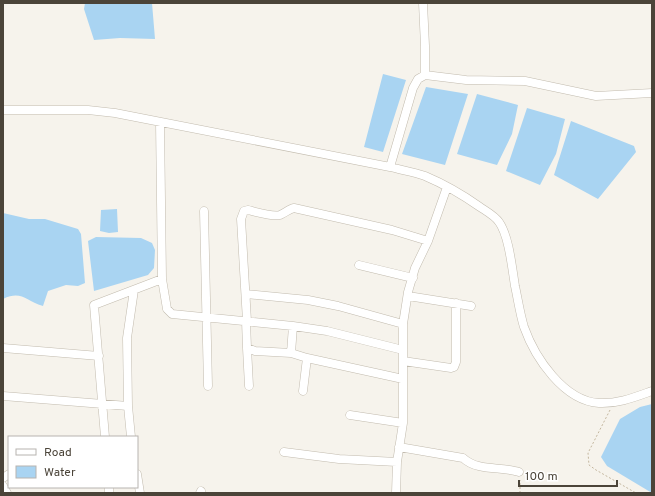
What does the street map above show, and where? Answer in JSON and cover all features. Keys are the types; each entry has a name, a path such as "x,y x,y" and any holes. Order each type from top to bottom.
{"street":[{"path":"423,3 425,75"},
{"path":"390,167 413,88 418,79 425,75 466,80 525,81 596,96 652,93"},
{"path":"3,110 88,110 115,113 390,167 424,176 466,196 499,221 506,237 524,327 531,343 557,381 571,394 583,400 598,403 614,403 652,391"},
{"path":"160,122 162,279 169,313 327,331 403,350"},
{"path":"397,493 397,462 403,423 403,324 415,268 428,241 447,187"},
{"path":"249,386 246,294 241,219 244,211 248,210 280,215 294,208 392,230 428,241"},
{"path":"204,212 208,386"},
{"path":"359,265 413,278"},
{"path":"105,436 104,404 94,305 162,279"},
{"path":"131,436 128,406 127,338 134,290"},
{"path":"246,294 308,300 338,306 403,324"},
{"path":"408,296 471,306"},
{"path":"403,361 450,368 454,367 456,362 456,303"},
{"path":"291,353 293,326"},
{"path":"3,348 99,356"},
{"path":"247,348 255,351 291,353 307,358 403,379"},
{"path":"303,391 307,358"},
{"path":"3,396 128,406"},
{"path":"350,415 403,423"},
{"path":"399,447 463,458 468,462 483,467 519,472"},
{"path":"284,452 339,459 397,462"},
{"path":"138,480 140,493"},
{"path":"3,486 7,493"}],"path":[{"path":"614,403 588,453 589,465 636,493"},
{"path":"519,472 520,493"}],"water":[{"path":"85,3 152,3 155,39 120,38 94,40 84,9"},
{"path":"383,74 406,80 383,152 364,147"},
{"path":"426,87 468,94 445,165 402,154"},
{"path":"477,94 518,105 512,134 497,165 457,154"},
{"path":"527,108 565,119 556,154 540,185 506,171"},
{"path":"571,121 634,146 636,152 598,199 554,175"},
{"path":"117,209 118,232 109,233 100,231 101,210"},
{"path":"3,213 29,219 45,219 78,229 81,234 85,283 78,286 66,285 48,291 43,306 19,296 3,299"},
{"path":"96,237 141,238 152,243 155,250 154,268 148,275 94,291 88,241"},
{"path":"652,404 652,493 607,466 601,457 620,419 640,407"}]}
